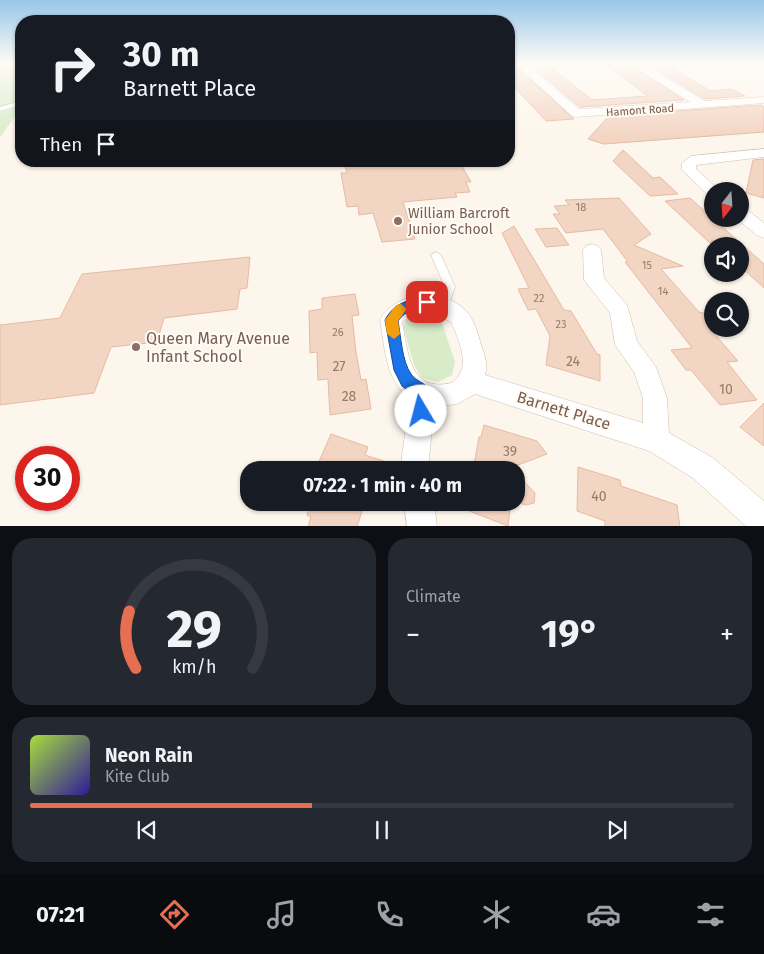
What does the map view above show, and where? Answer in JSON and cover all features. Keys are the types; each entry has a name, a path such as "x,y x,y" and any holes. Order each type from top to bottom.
{"street":[{"name":"Hamont Road","path":"547,88 576,113 764,100"},
{"path":"675,88 704,105"},
{"path":"704,184 689,170 689,162 696,159 764,152"},
{"path":"749,220 764,232"},
{"path":"592,250 594,280 620,312 626,345 644,367 655,398 656,440"},
{"path":"427,302 443,306 460,318 475,362 471,382 459,392 442,397 423,393 407,381 401,370 391,320 399,310 412,304 427,302"},
{"name":"Barnett Place","path":"471,382 656,440 703,468 764,521"},
{"path":"415,461 423,393"},
{"path":"420,511 422,526"}],"lane":[{"path":"0,109 15,105"},
{"path":"436,255 450,287 443,306"}],"green space":[{"path":"0,88 15,88 15,116 0,137"},
{"path":"419,312 431,314 441,320 455,362 452,375 438,382 422,378 414,365 403,326 408,317"}],"building":[{"path":"515,88 539,88 574,119 546,121"},
{"path":"557,88 576,88 592,100 648,96 636,88 665,88 684,100 580,107"},
{"path":"686,88 705,88 711,91 732,89 745,96 705,99"},
{"path":"761,105 764,107 764,132 604,144 588,139 609,116"},
{"path":"623,150 653,178 660,177 678,194 650,196 613,161"},
{"path":"764,159 764,198 749,194 748,182 753,160"},
{"path":"346,167 462,167 471,182 466,182 470,192 455,193 457,197 403,202 415,239 382,242 373,213 359,215 358,206 347,207 341,173 347,173"},
{"path":"619,198 651,234 634,245 683,266 661,269 699,312 704,313 704,337 717,337 738,361 727,362 757,400 720,405 691,370 686,370 671,350 692,348 625,262 628,262 603,229 566,233 553,214 560,214 554,206 569,205 565,200"},
{"path":"690,198 704,210 704,228 724,228 734,237 704,238 665,201"},
{"path":"514,226 564,310 571,311 597,354 600,355 600,381 546,365 550,336 536,309 528,310 518,289 529,288 502,233"},
{"path":"557,228 569,245 546,247 535,229"},
{"path":"749,251 764,264 764,288 749,274"},
{"path":"250,257 247,288 240,289 237,309 164,318 157,342 111,347 94,393 0,405 0,325 60,318 82,274"},
{"path":"355,294 359,315 352,316 356,352 361,380 366,379 371,409 330,415 328,379 318,380 317,352 310,353 309,311 322,309 322,298"},
{"path":"764,403 764,446 740,427"},
{"path":"484,425 537,441 547,454 525,462 475,461 479,437 481,437"},
{"path":"331,434 368,447 365,455 384,461 319,461"},
{"path":"578,467 620,480 621,486 677,505 680,526 605,526 605,521 577,511"},
{"path":"525,482 535,493 534,503 526,505"},
{"path":"309,511 362,511 357,526 308,526 311,517 307,515"},
{"path":"469,511 510,511 508,526"}],"slow traffic":[{"path":"394,334 391,320 401,309"}],"place":[{"name":"William Barcroft Junior School","path":"398,221"},
{"name":"Queen Mary Avenue Infant School","path":"136,347"}],"route":[{"path":"421,411 423,393 407,381 401,370 391,320 399,310 412,304 427,302"}]}
